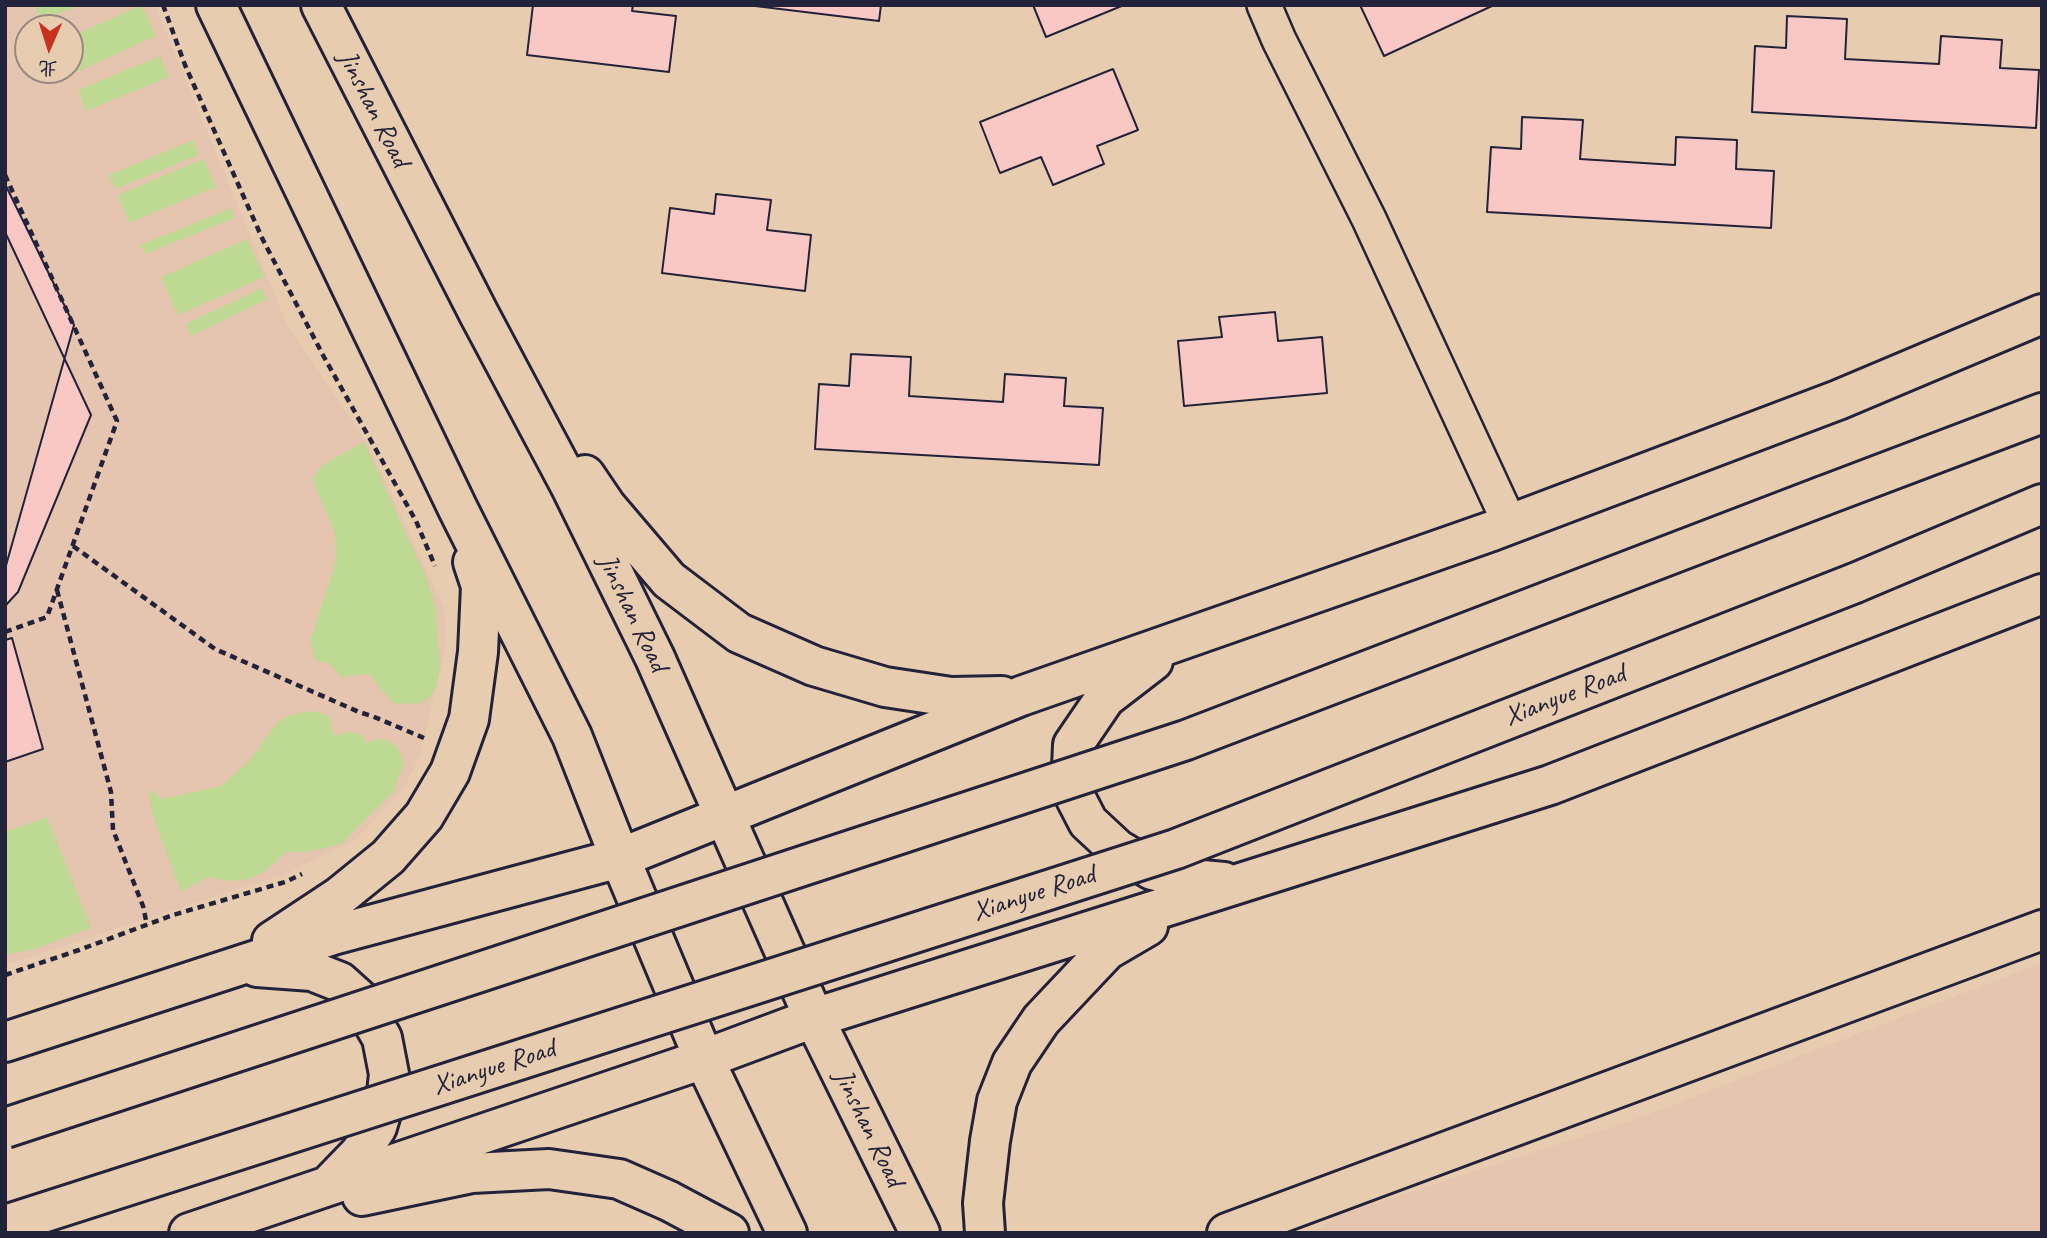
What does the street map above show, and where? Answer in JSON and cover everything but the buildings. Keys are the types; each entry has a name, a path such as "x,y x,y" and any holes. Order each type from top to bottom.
{"main road":[{"path":"216,5 458,509 572,736 704,1059 787,1233"},
{"name":"Jinshan Road","path":"320,5 571,487 655,658 814,1018 920,1233"},
{"path":"479,314 606,506 669,580 739,633 814,666 885,687 951,697 1021,696"},
{"path":"5,1042 333,935 620,858 1021,696 1510,524 1838,400 2042,314"},
{"path":"5,1128 1186,740 2042,413"},
{"name":"Xianyue Road","path":"5,1225 1176,849 1855,583 2042,504"},
{"path":"233,967 340,896 388,857 424,816 450,772 469,719 478,652 481,586 458,509"},
{"path":"196,1231 704,1059 814,1018 1550,785 2042,594"},
{"path":"1179,640 1105,698 1073,745 1071,789 1088,822 1117,849 1152,870 1219,889"},
{"path":"985,1233 983,1203 997,1101 1012,1063 1041,1020 1107,950 1219,889"},
{"path":"1227,1233 2042,930"},
{"path":"233,967 312,971 340,982 360,1000 382,1038 390,1074 377,1127 360,1153 329,1185"},
{"path":"196,1231 472,1173 549,1169 619,1180 669,1201 729,1233"}],"street":[{"path":"1264,5 1369,219 1510,524"}],"path":[{"path":"163,5 185,65 263,240 324,357 416,521 438,572"},
{"path":"5,175 117,421 47,617 5,632"},
{"path":"73,546 215,649 432,741"},
{"path":"57,590 111,792 113,830 143,906 147,925"},
{"path":"5,975 147,925 285,882 309,871"}],"shaded area":[{"path":"5,5 155,5 288,327 366,441 444,608 446,645 421,752 406,785 356,839 281,875 5,965"},
{"path":"2042,963 2042,1233 1311,1233 1342,1214 1634,1120"}],"green space":[{"path":"43,5 82,5 57,14 38,14 36,8"},
{"path":"142,5 156,36 84,69 84,31"},
{"path":"160,56 169,77 86,111 78,90"},
{"path":"193,140 199,155 115,189 109,175"},
{"path":"204,159 216,187 129,223 118,195"},
{"path":"231,208 235,218 145,254 141,245"},
{"path":"247,239 264,277 178,315 161,277"},
{"path":"262,288 267,299 191,336 186,324"},
{"path":"364,442 426,577 436,609 440,668 436,688 428,699 417,704 393,703 369,674 341,677 330,664 315,660 310,640 336,561 335,534 312,478 323,465"},
{"path":"313,711 329,716 334,736 350,731 364,736 365,744 376,739 387,740 398,748 404,764 393,792 341,844 309,852 287,852 250,879 229,881 209,877 181,892 153,817 148,789 162,799 221,786 250,760 275,725 290,715"},
{"path":"47,817 91,928 35,949 5,955 5,832"}]}
